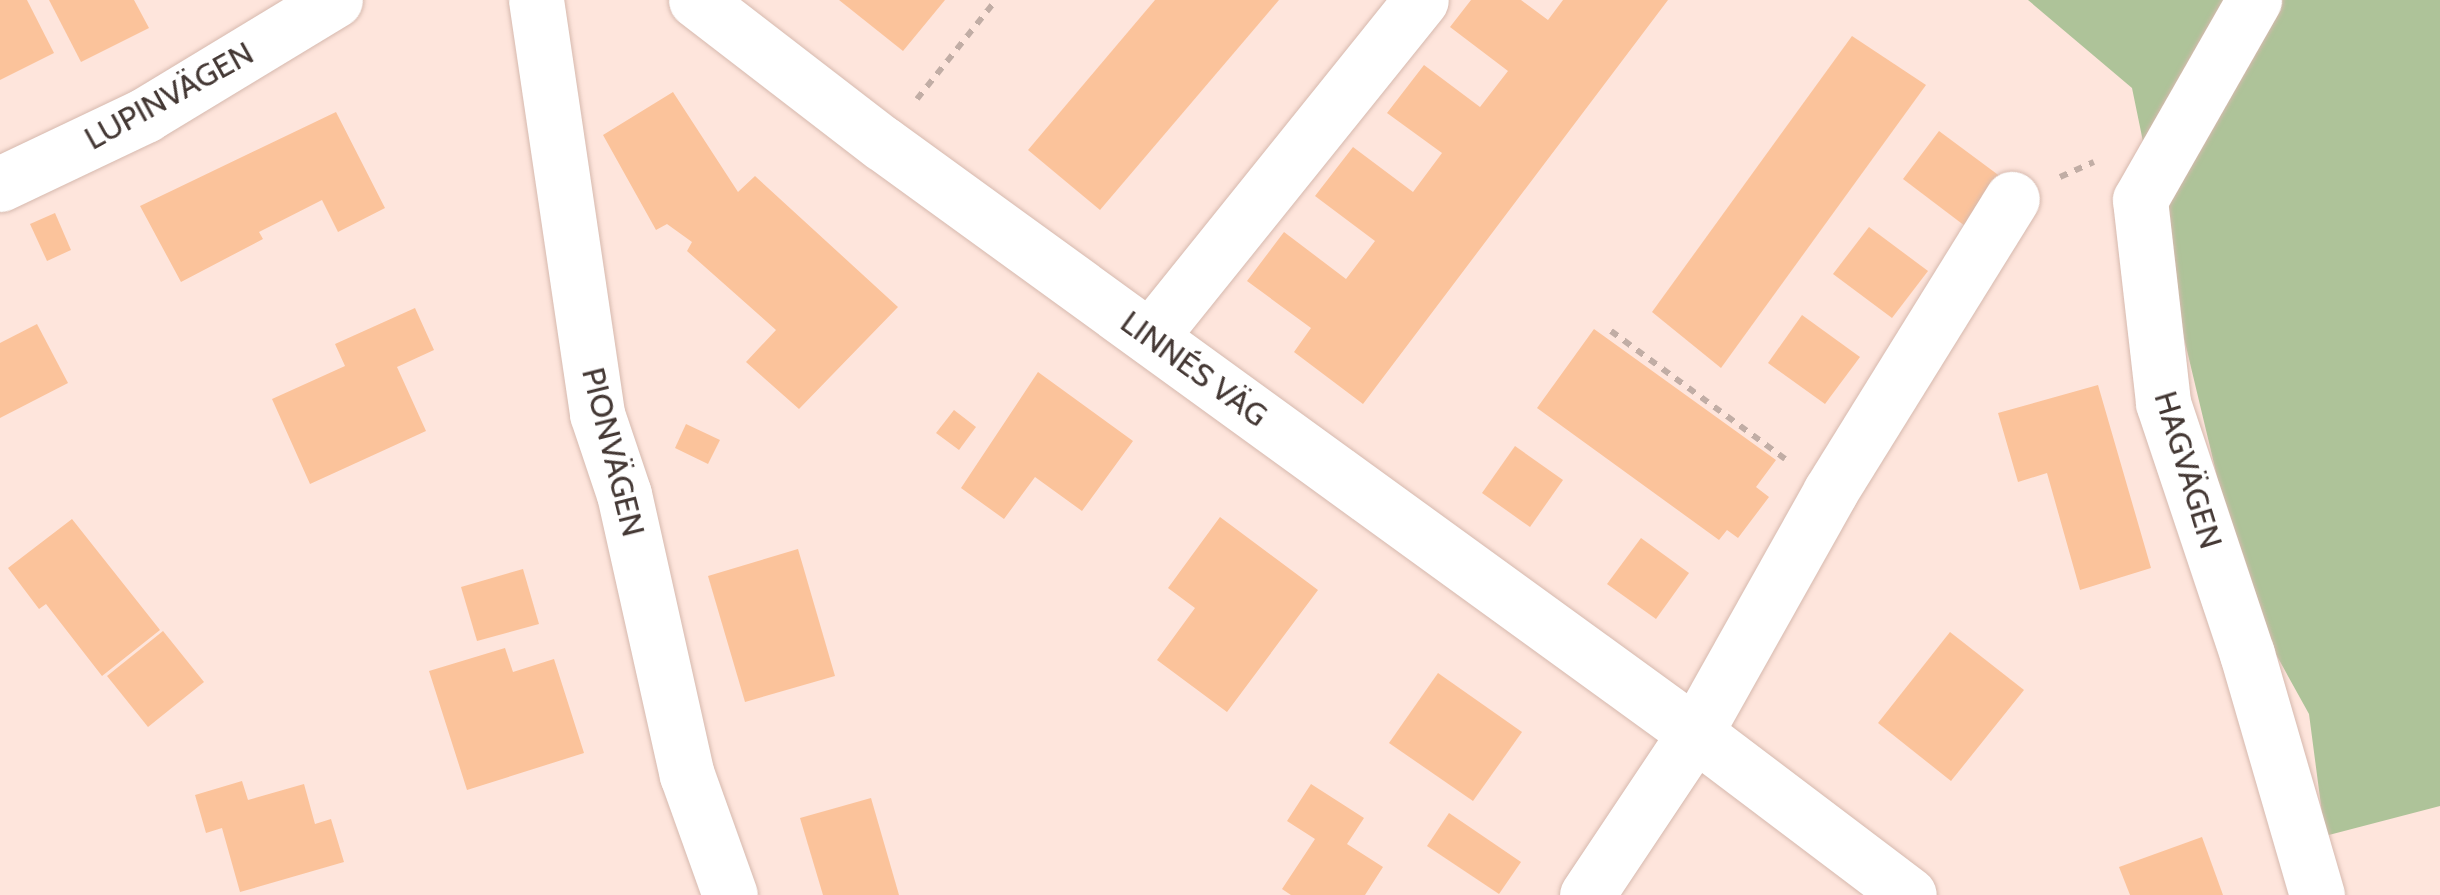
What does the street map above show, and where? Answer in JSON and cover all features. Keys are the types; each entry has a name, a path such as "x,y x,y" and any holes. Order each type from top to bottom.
{"street":[{"name":"LUPINVÄGEN","path":"0,184 145,115 335,0"},
{"name":"PIONVÄGEN","path":"536,0 597,414 624,494 687,775 730,895"},
{"name":"LINNÉS VÄG","path":"696,0 882,143 1694,733 1909,895"},
{"path":"1150,337 1422,0"},
{"name":"HAGVÄGEN","path":"2254,0 2140,200 2163,403 2247,654 2318,895"},
{"path":"1587,895 1694,733 1830,492 2012,199"}],"path":[{"path":"882,143 996,0"},
{"path":"1611,331 1830,492"}],"green space":[{"path":"2028,0 2440,0 2440,806 2325,836 2309,714 2247,602 2179,317 2132,88"}],"building":[{"path":"0,0 27,0 54,53 0,80"},
{"path":"49,0 134,0 149,28 81,62"},
{"path":"839,0 945,0 903,51"},
{"path":"1155,0 1279,0 1100,210 1028,150"},
{"path":"1471,0 1521,0 1548,20 1563,0 1668,0 1363,404 1294,352 1311,328 1247,281 1284,232 1346,279 1375,241 1315,196 1353,147 1413,192 1442,153 1387,113 1424,65 1480,107 1508,71 1450,27"},
{"path":"1852,36 1926,85 1721,368 1652,312"},
{"path":"673,92 738,192 755,176 898,307 799,409 746,362 776,330 687,251 692,242 667,224 656,230 603,135"},
{"path":"336,112 385,208 338,232 322,200 259,232 263,239 181,282 140,206"},
{"path":"1939,131 2001,177 1965,226 1903,179"},
{"path":"55,213 71,250 47,261 30,224"},
{"path":"1869,227 1928,271 1892,318 1833,274"},
{"path":"415,308 434,350 397,367 426,431 310,484 272,399 345,366 335,344"},
{"path":"1802,315 1860,357 1825,404 1768,363"},
{"path":"37,324 68,383 0,418 0,343"},
{"path":"1594,329 1776,460 1756,487 1769,497 1738,538 1727,530 1719,540 1537,408"},
{"path":"1038,372 1133,441 1082,511 1035,477 1004,519 961,488"},
{"path":"2098,385 2151,568 2080,590 2047,473 2018,482 1998,413"},
{"path":"954,410 976,427 959,450 936,433"},
{"path":"686,424 720,440 708,464 675,448"},
{"path":"1515,446 1563,480 1530,527 1482,493"},
{"path":"1220,517 1318,590 1227,712 1157,660 1195,608 1168,588"},
{"path":"72,519 160,630 102,676 46,604 39,609 8,568"},
{"path":"1641,538 1689,573 1656,619 1607,584"},
{"path":"798,549 835,676 745,702 708,576"},
{"path":"523,569 539,624 477,641 461,587"},
{"path":"163,631 204,682 148,727 107,676"},
{"path":"1950,632 2024,690 1951,781 1878,723"},
{"path":"505,648 513,672 554,659 584,753 467,790 429,671"},
{"path":"1438,673 1522,732 1473,801 1389,743"},
{"path":"242,781 248,800 304,784 315,824 331,819 344,862 240,892 222,828 206,833 195,795"},
{"path":"1311,784 1364,818 1347,844 1383,867 1365,895 1291,895 1282,889 1315,839 1287,821"},
{"path":"871,798 899,895 823,895 800,818"},
{"path":"1449,813 1521,862 1499,894 1427,846"},
{"path":"2202,837 2223,895 2130,895 2119,867"}]}
